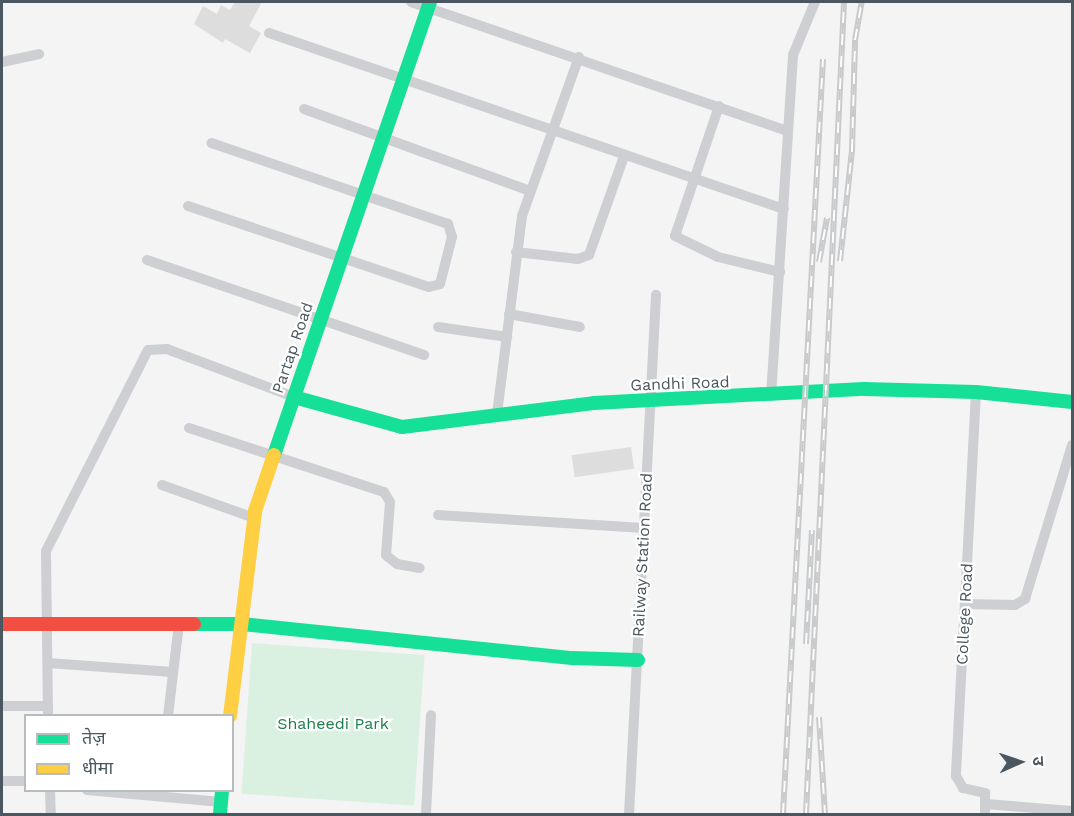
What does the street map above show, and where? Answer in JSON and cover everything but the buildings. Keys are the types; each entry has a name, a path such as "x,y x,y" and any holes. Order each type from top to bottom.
{"street":[{"path":"411,2 429,5 788,131"},
{"path":"771,396 796,37 815,2"},
{"name":"Partap Road","path":"230,714 254,518 271,456 294,397 429,5"},
{"path":"269,33 694,181 784,209"},
{"path":"2,62 39,54"},
{"path":"497,414 516,252 530,191 554,131 579,57"},
{"path":"719,106 676,239 718,257 780,272"},
{"path":"304,109 384,135 530,191"},
{"path":"188,206 429,287 437,286 442,279 452,237 448,224 211,143"},
{"path":"516,252 578,259 589,255 624,156"},
{"path":"147,260 424,355"},
{"name":"Railway Station Road","path":"629,814 656,295"},
{"path":"509,314 580,327"},
{"path":"438,327 507,337"},
{"path":"2,706 48,711 46,551 52,535 148,350 167,349 294,397"},
{"name":"Gandhi Road","path":"294,397 402,427 594,403 651,403 864,389 975,392 1072,402"},
{"name":"College Road","path":"975,392 956,776 963,788 985,793 986,809"},
{"path":"189,428 384,492 390,502 386,555 397,564 420,568"},
{"path":"965,604 1015,605 1025,599 1072,445"},
{"path":"162,486 254,518"},
{"path":"438,515 644,528"},
{"path":"2,624 242,624 638,660"},
{"path":"168,714 179,624"},
{"path":"48,663 173,672"},
{"path":"426,814 431,715"},
{"path":"2,781 24,781"},
{"path":"50,792 51,814"},
{"path":"109,792 221,802"},
{"path":"986,809 1072,811"}],"green space":[{"name":"Shaheedi Park","path":"252,643 425,655 414,806 241,794"}],"railway":[{"path":"806,814 844,2"},
{"path":"840,261 852,150 855,40 862,2"},
{"path":"783,814 823,59"},
{"path":"819,262 827,218"},
{"path":"806,644 812,530"},
{"path":"819,717 825,814"}],"traffic: fast":[{"path":"274,455 430,2"},
{"path":"294,397 402,427 594,403 864,389 976,392 1072,402"},
{"path":"194,624 242,624 572,658 638,660"},
{"path":"220,814 222,792"}],"traffic: slow":[{"path":"230,714 255,511 274,455"}],"traffic: jam":[{"path":"2,624 194,624"}]}
